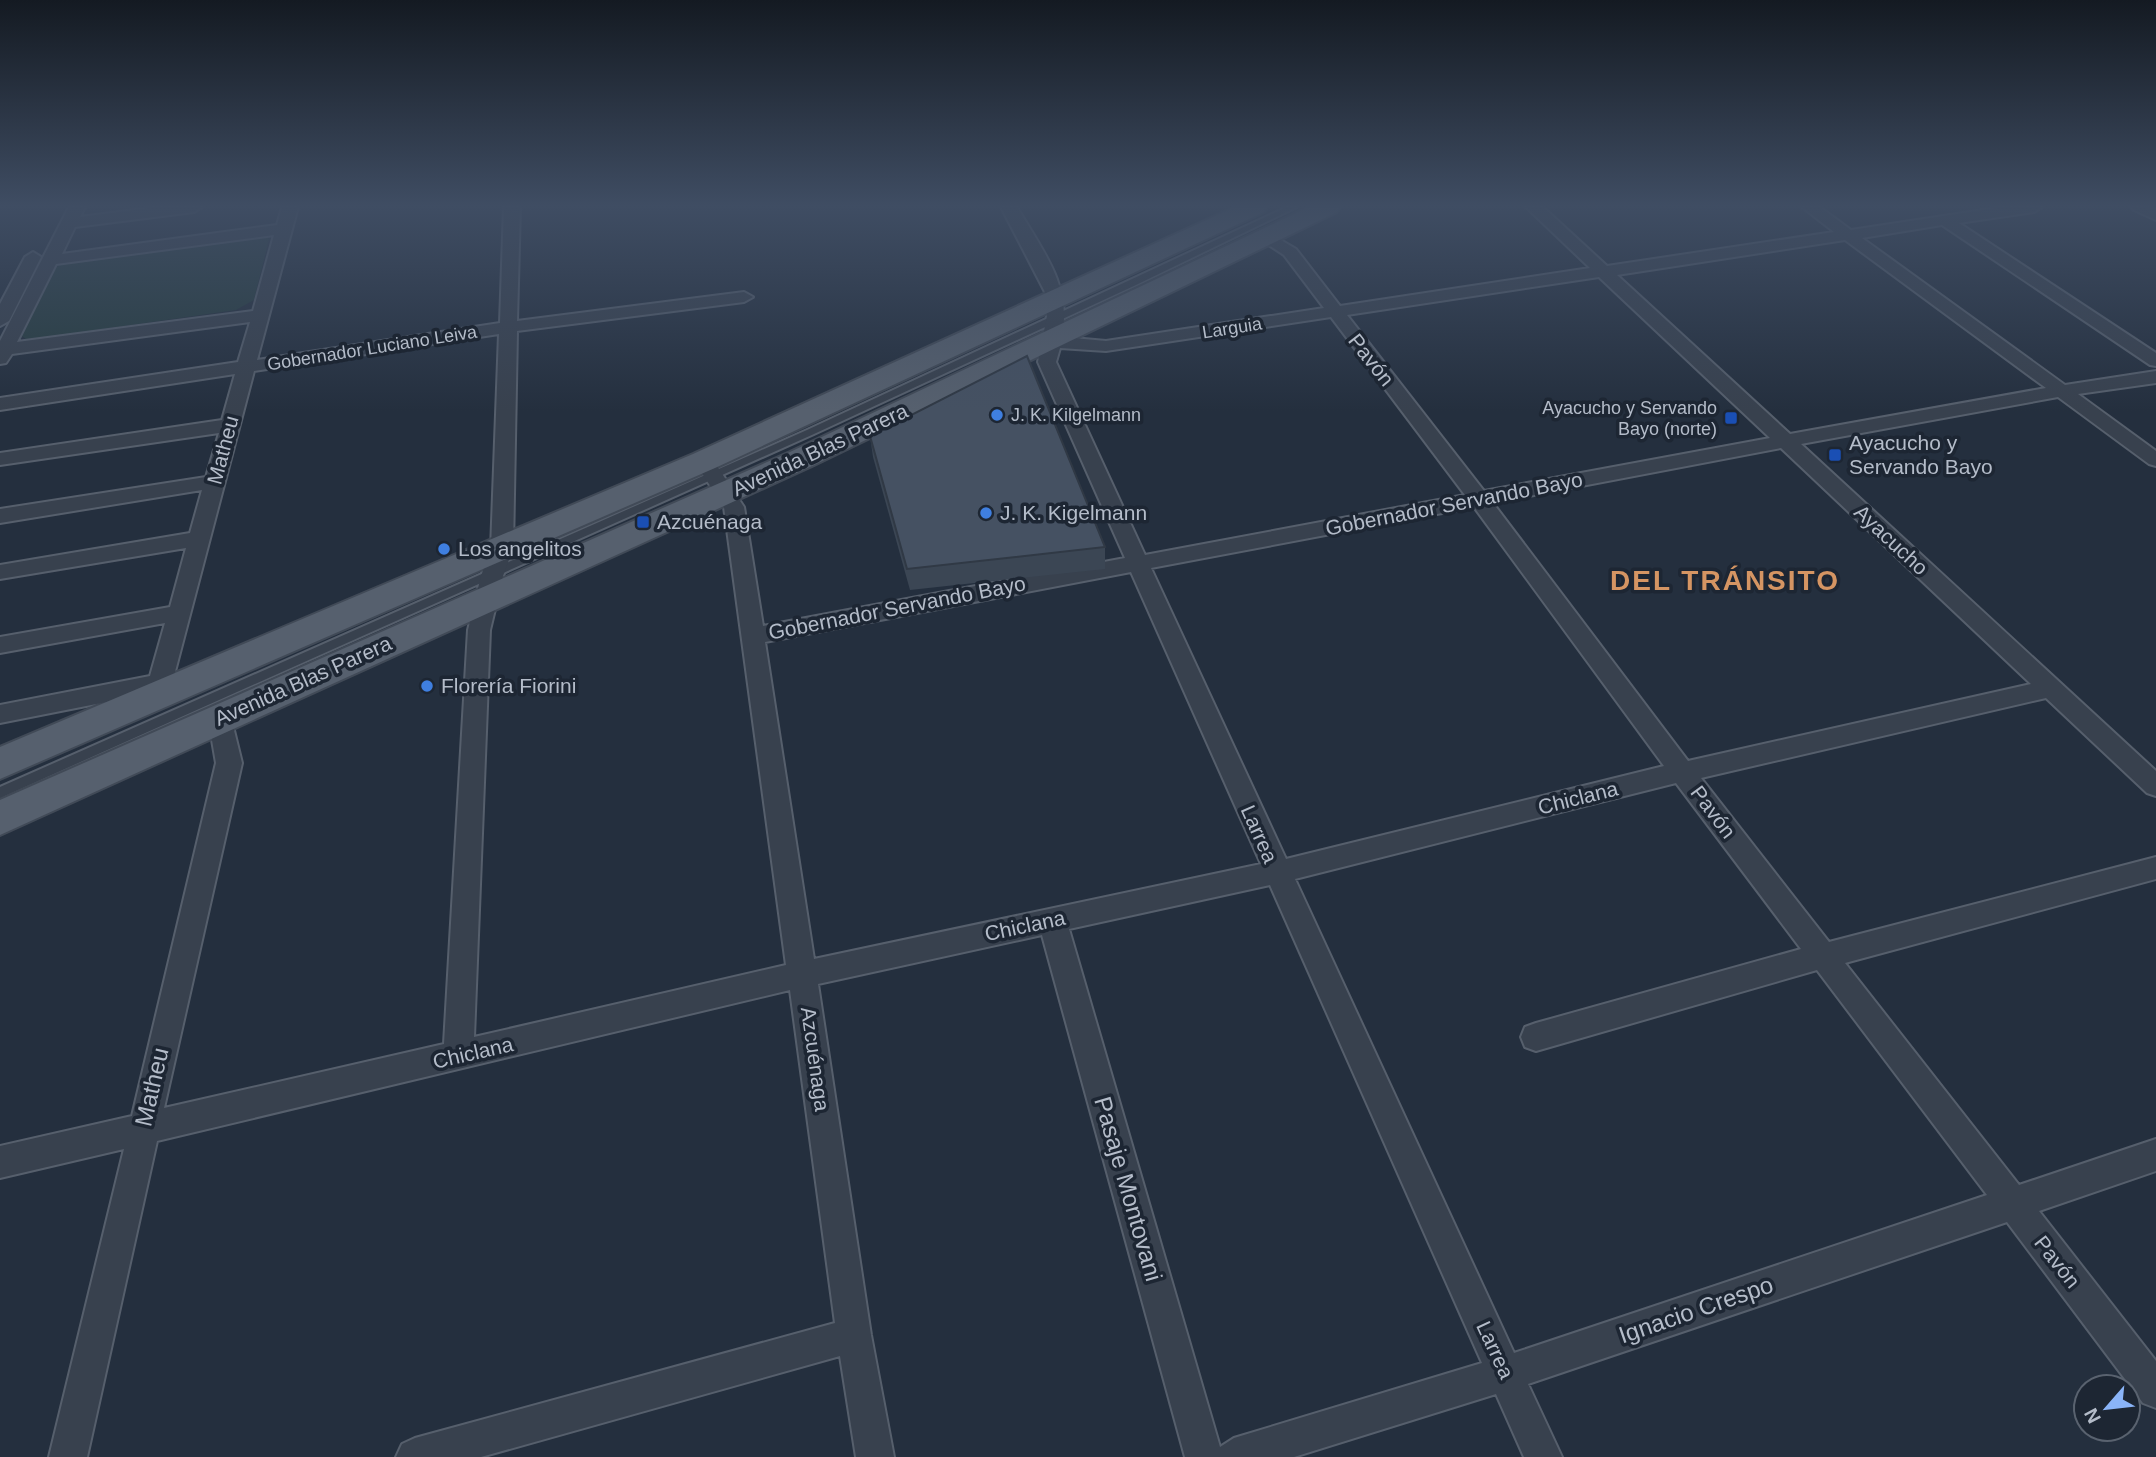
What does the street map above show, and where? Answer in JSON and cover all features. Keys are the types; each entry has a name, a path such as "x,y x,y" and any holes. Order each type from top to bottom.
{"main road":[{"name":"Avenida Blas Parera","path":"1054,322 1136,275"},
{"name":"Avenida Blas Parera","path":"0,818 220,717 493,576 1054,322 1172,275"},
{"name":"Avenida Blas Parera","path":"0,764 162,688 493,576 716,477"}],"street":[{"path":"0,321 24,275"},
{"path":"2,353 43,275"},
{"name":"Matheu","path":"162,688 178,613 271,275"},
{"path":"458,1056 479,630 493,576 510,275"},
{"name":"Larrea","path":"1046,275 1050,283 1054,322 1047,362 1543,1457"},
{"name":"Pavón","path":"1307,275 1479,499 1822,956 2156,1391"},
{"name":"Larguia","path":"1054,322 1106,346 1592,275"},
{"name":"Ayacucho","path":"1608,275 2156,786"},
{"path":"1904,275 2156,460"},
{"path":"2028,275 2156,361"},
{"name":"Gobernador Luciano Leiva","path":"0,404 509,327 744,297"},
{"path":"2,353 260,315"},
{"name":"Gobernador Servando Bayo","path":"754,636 1785,441 2062,391 2156,377"},
{"path":"0,459 230,425"},
{"name":"Azcuénaga","path":"716,477 734,508 804,974 853,1335 875,1457"},
{"path":"0,516 214,482"},
{"path":"0,572 198,539"},
{"path":"0,645 178,613"},
{"path":"0,714 162,688"},
{"name":"Chiclana","path":"0,1163 804,974 1276,872 1682,772 2050,688"},
{"name":"Matheu","path":"68,1457 229,763 220,717"},
{"path":"1536,1037 1822,956 2156,868"},
{"name":"Pasaje Montovani","path":"1052,920 1204,1457"},
{"name":"Ignacio Crespo","path":"1234,1457 1506,1374 2156,1155"},
{"path":"415,1457 853,1335"}],"lane":[{"path":"1054,322 1152,275"},
{"path":"0,793 493,576"}],"green space":[{"path":"49,275 260,275 254,300 236,310 40,338 26,339 19,334"}],"building":[{"name":"J. K. Kigelmann","path":"1027,356 1105,547 907,569 870,436"}],"place":[{"name":"J. K. Kilgelmann","path":"997,415"},
{"name":"Ayacucho y Servando Bayo (norte)","path":"1731,418"},
{"name":"Ayacucho y Servando Bayo","path":"1835,455"},
{"name":"J. K. Kigelmann","path":"986,513"},
{"name":"Azcuénaga","path":"643,522"},
{"name":"Los angelitos","path":"444,549"},
{"name":"Florería Fiorini","path":"427,686"}],"district":[{"name":"DEL TRÁNSITO","path":"1725,580"}]}
